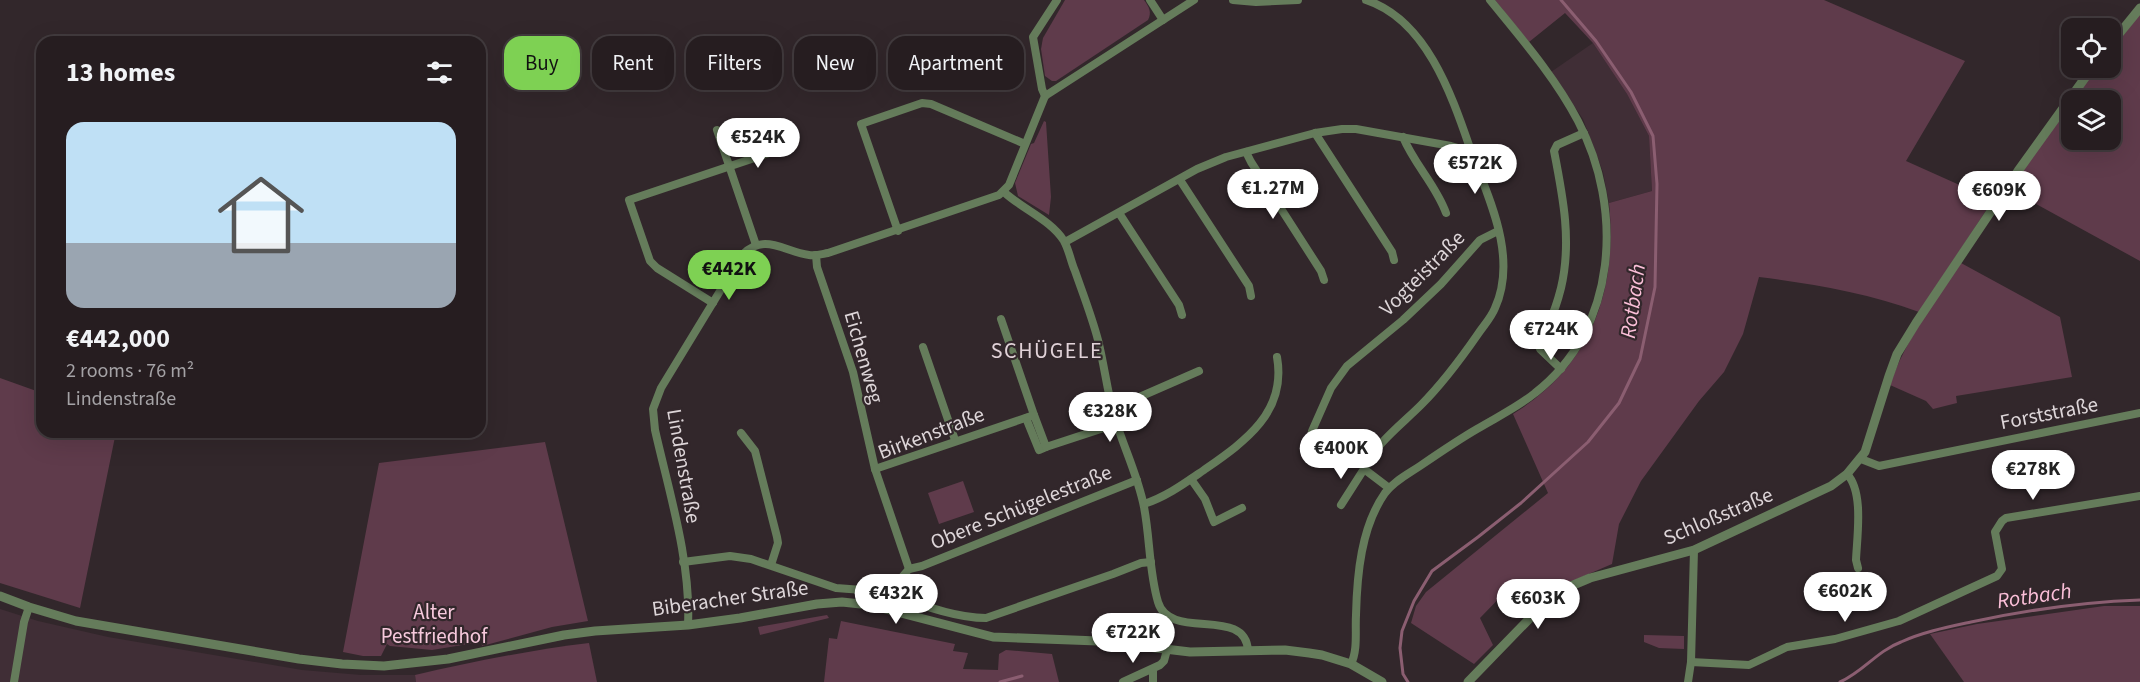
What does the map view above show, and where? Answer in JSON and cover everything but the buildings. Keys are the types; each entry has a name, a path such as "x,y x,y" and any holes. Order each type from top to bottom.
{"street":[{"path":"1046,96 1042,89 1033,37 1057,0"},
{"path":"1150,0 1163,20"},
{"path":"717,130 756,245 768,244 816,255 898,231 1004,192 1046,96 1194,0"},
{"path":"1233,0 1256,2 1298,0"},
{"path":"1366,0 1389,10 1415,34 1425,48 1455,103 1480,170 1498,231"},
{"path":"1351,664 1355,654 1356,606 1366,534 1375,511 1389,488 1474,430 1521,404 1561,369 1576,350 1585,332 1599,297 1606,264 1605,205 1599,172 1584,133 1563,95 1490,0"},
{"path":"2121,31 2140,8"},
{"path":"1861,459 1897,354 1967,245 2084,78"},
{"path":"898,231 861,124 922,103 931,104 1025,144"},
{"path":"1065,243 1197,169 1246,152 1315,133 1356,129 1472,152"},
{"path":"1315,133 1392,252 1394,260"},
{"path":"1561,369 1540,349 1555,309 1566,256 1564,205 1554,151 1557,145 1584,133"},
{"path":"1403,137 1409,152 1440,195 1446,213"},
{"path":"713,303 657,268 650,261 629,200 781,149"},
{"path":"1246,152 1322,271 1324,279"},
{"path":"1180,180 1249,286 1251,297"},
{"path":"1004,192 1050,226 1065,243 1098,339 1116,424 1144,504 1151,562 1160,608 1167,617 1179,621 1223,626 1235,630 1247,641 1248,651"},
{"path":"1119,213 1179,305 1182,315"},
{"name":"Vogteistraße","path":"1312,431 1331,388 1347,366 1404,320 1441,284 1480,240 1498,231 1505,262 1499,298 1490,317 1446,380 1379,445 1341,505"},
{"name":"Lindenstraße","path":"688,625 688,601 683,562 655,430 653,409 661,388 742,255 756,245"},
{"name":"Eichenweg","path":"816,255 817,267 853,372 875,469"},
{"path":"1001,319 1030,417 1046,447 1116,424"},
{"path":"923,347 955,440"},
{"path":"1144,504 1158,500 1191,479 1237,447 1260,425 1268,413 1276,390 1279,370 1277,357"},
{"path":"1112,409 1199,371"},
{"name":"Forststraße","path":"1861,459 1879,466 2140,413"},
{"name":"Birkenstraße","path":"909,569 875,469 955,440 1030,417"},
{"path":"741,433 755,451 777,537 778,543 771,565"},
{"name":"Schloßstraße","path":"1468,682 1530,618 1555,596 1571,586 1590,578 1694,550 1831,486 1861,459"},
{"path":"1364,469 1389,488"},
{"path":"1847,474 1853,481 1857,493 1856,560 1858,567"},
{"path":"1191,479 1205,499 1214,522 1242,508"},
{"name":"Obere Schügelestraße","path":"889,592 909,569 922,566 1137,480"},
{"path":"1691,662 1749,665 1787,647 1835,639 1899,621 1997,576 2002,569 1995,532 2006,518 2140,496"},
{"path":"1688,682 1691,662 1694,550"},
{"path":"683,562 730,556 751,559 836,588 889,592 923,605 972,617 986,618 1134,565 1151,562"},
{"name":"Biberacher Straße","path":"0,596 28,607 87,623 299,659 342,664 384,666 448,659 540,639 595,630 688,625 817,604 856,603 890,609 993,637 1098,641 1213,653 1286,650 1309,653 1351,664 1382,682"},
{"path":"14,682 28,607"},
{"path":"1123,682 1153,669 1164,661 1167,650"},
{"path":"1153,669 1153,682"}],"shaded area":[{"path":"1593,43 1627,94 1649,136 1652,191 1609,203 1603,172 1583,119 1551,72"},
{"path":"0,609 38,621 108,637 302,670 361,675 415,675 416,682 0,682"}],"green space":[{"path":"1065,0 1144,0 1149,7 1150,14 1148,20 1056,81 1052,81 1045,76 1041,49 1043,38"},
{"path":"1495,0 1824,0 1965,61 1906,161 1993,200 1919,312 1840,290 1759,277 1743,334 1724,372 1699,401 1641,481 1619,524 1612,564 1570,582 1541,602 1534,596 1527,597 1512,585 1480,618 1493,645 1474,664 1411,623 1416,606 1426,592 1548,493 1513,414 1540,395 1562,373 1580,349 1594,324 1609,266 1611,235 1609,203 1652,191 1649,136 1627,94 1593,43 1565,13 1529,42"},
{"path":"2140,14 2140,261 2009,189 2061,116 2061,150 2121,150 2121,90 2080,90 2089,78 2121,78 2121,38"},
{"path":"1044,121 1046,122 1051,197 1049,215 1018,196 1015,183 1031,144 1034,143"},
{"path":"1961,263 2060,317 2072,377 1956,396 1957,403 1933,409 1926,401 1890,385 1912,337"},
{"path":"0,378 36,391 36,438 115,438 80,608 0,583"},
{"name":"Alter Pestfriedhof","path":"545,442 588,621 552,627 482,646 481,642 432,650 387,644 381,656 363,656 343,652 379,463"},
{"path":"963,481 974,512 939,524 928,493"},
{"path":"2104,606 2140,606 2140,682 1964,682 1930,634 1977,624"},
{"path":"827,615 829,618 760,635 758,627"},
{"path":"841,621 955,644 953,651 968,653 963,669 998,670 999,654 1006,650 1052,654 1059,682 824,682 829,638 837,639"},
{"path":"1644,635 1684,636 1684,649 1659,648 1644,642"},
{"path":"589,643 597,682 416,682 415,675 501,657"}],"waterway":[{"name":"Rotbach","path":"1408,682 1403,674 1400,648 1402,631 1414,601 1432,571 1521,503 1588,442 1619,403 1640,359 1655,287 1657,184 1653,136 1631,92 1596,41 1561,0"},
{"name":"Rotbach","path":"1840,682 1892,646 1936,630 2034,610 2140,600"},
{"path":"1000,682 1022,676"}],"district":[{"name":"SCHÜGELE","path":"1047,350"}]}
